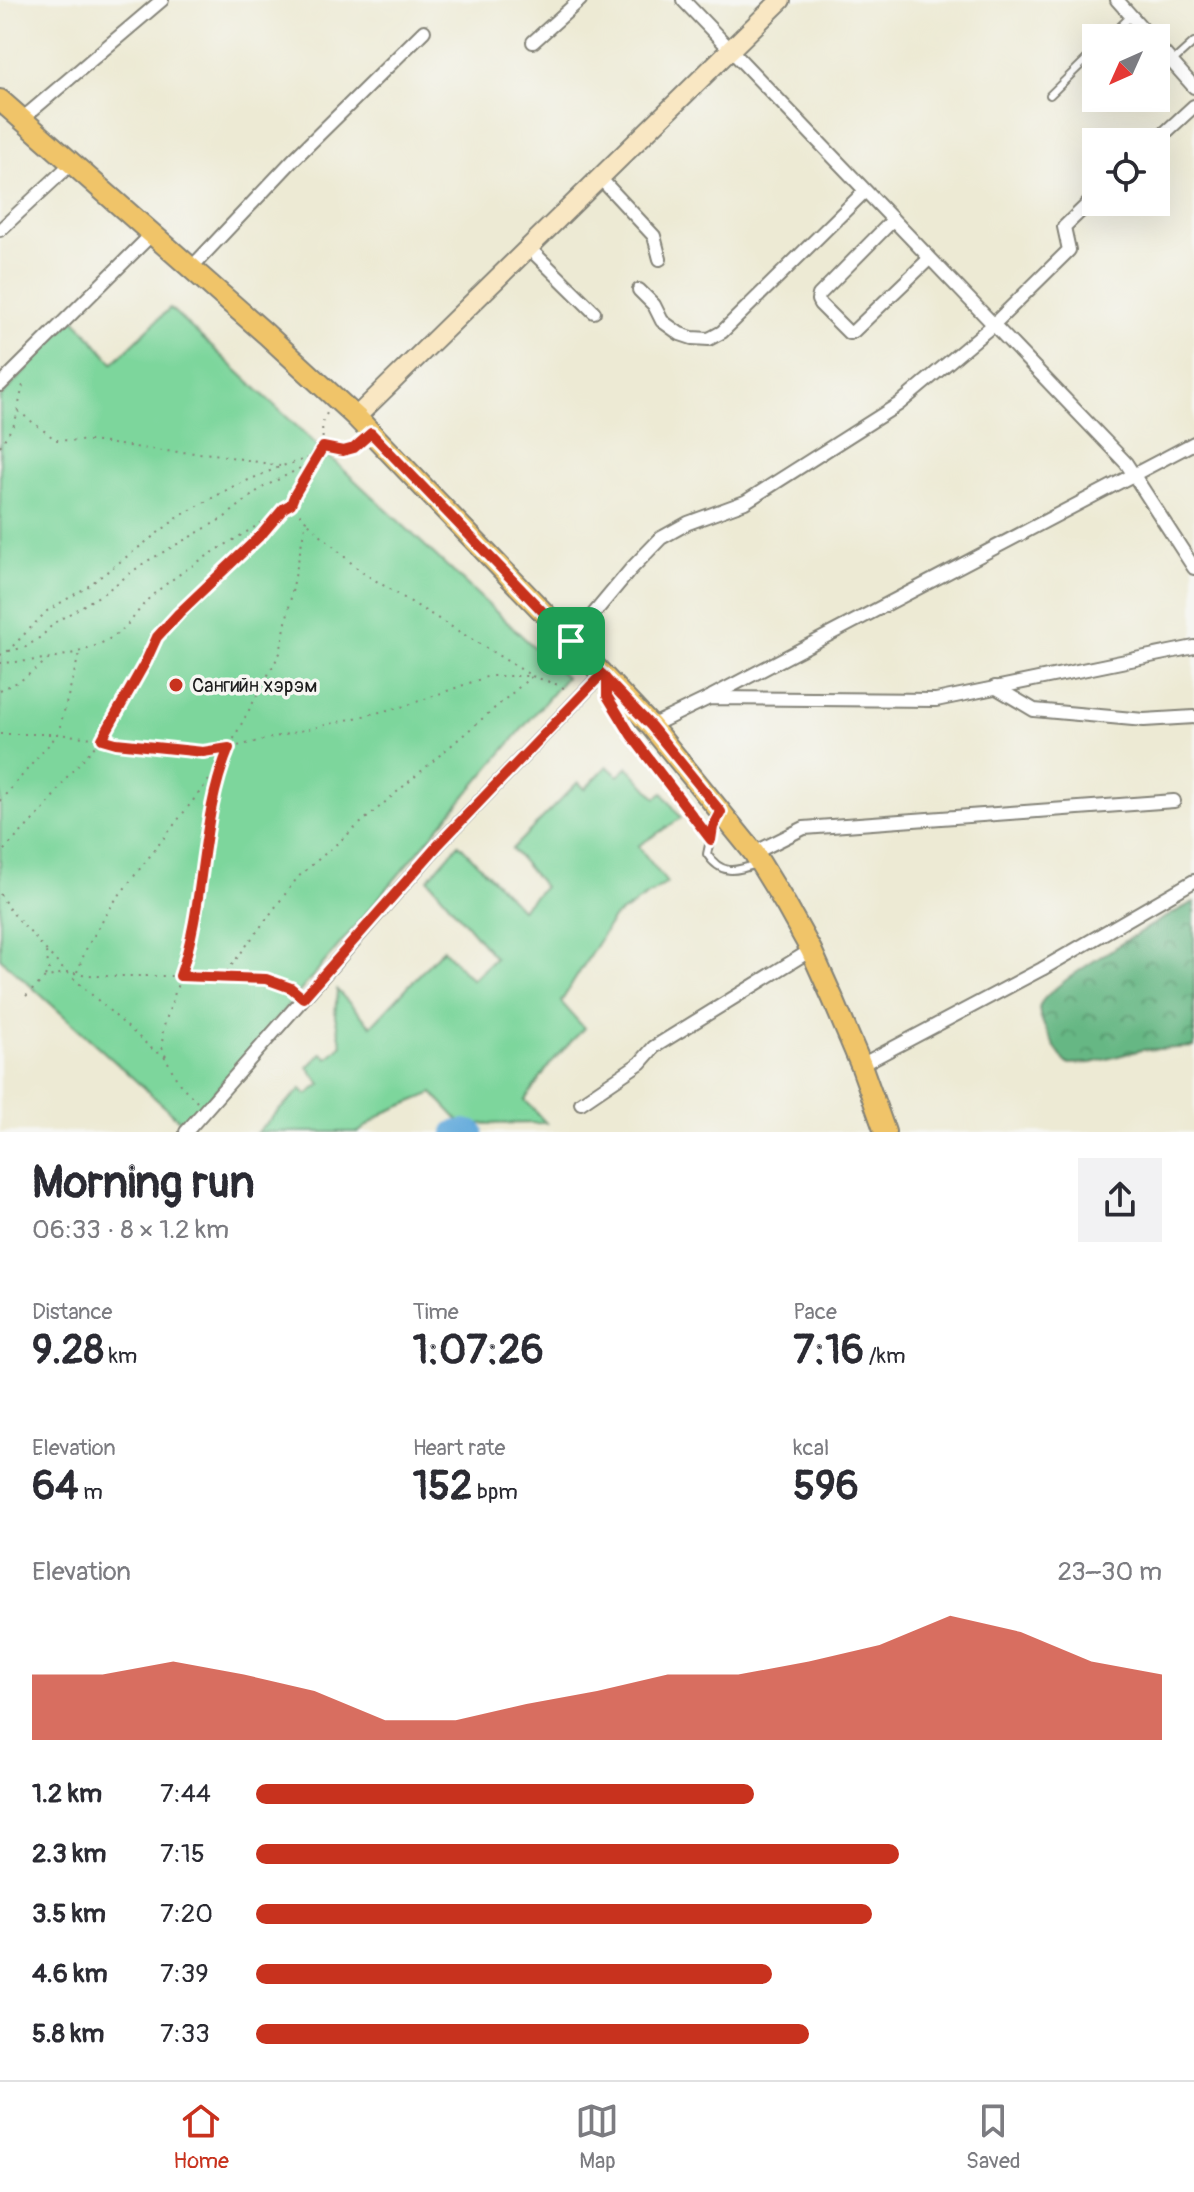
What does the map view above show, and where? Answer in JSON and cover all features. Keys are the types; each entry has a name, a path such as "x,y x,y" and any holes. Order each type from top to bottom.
{"main road":[{"path":"356,417 781,0"},
{"path":"0,100 356,417 651,726 757,858 811,950 861,1065 885,1132"}],"street":[{"path":"22,119 162,0"},
{"path":"533,42 580,0"},
{"path":"683,0 1126,463 1194,568"},
{"path":"1117,0 1138,24"},
{"path":"190,269 293,160 424,31"},
{"path":"1170,60 1194,87"},
{"path":"1170,128 1194,106"},
{"path":"0,230 72,163"},
{"path":"600,178 654,236 660,259"},
{"path":"639,290 654,305 662,321 680,334 709,339 722,332 864,192"},
{"path":"571,641 661,538 688,523 745,502 899,404 993,325 1069,250 1064,227 1082,210"},
{"path":"892,221 819,295 820,304 849,333 854,331 929,259"},
{"path":"0,385 152,234"},
{"path":"529,248 594,312"},
{"path":"651,726 1194,443"},
{"path":"709,698 936,700 1194,647"},
{"path":"186,1132 439,844 577,700 604,677"},
{"path":"995,687 1034,710 1144,720 1194,717"},
{"path":"757,858 804,828 1174,801"},
{"path":"861,1065 1042,969 1194,881"},
{"path":"581,1103 640,1063 654,1047 811,950"}],"lane":[{"path":"1123,24 1131,16"},
{"path":"1172,62 1194,42"},
{"path":"1050,95 1082,64"},
{"path":"604,677 607,696 631,735 711,840"},
{"path":"721,812 713,827 707,854 714,864 727,871 742,870 757,858"}],"path":[{"path":"0,446 15,423 26,357"},
{"path":"0,663 51,658 92,647 124,628 154,593 291,504 323,447 322,423 336,399"},
{"path":"18,411 56,440 214,454 282,466"},
{"path":"323,447 343,451 354,448 371,433"},
{"path":"8,651 47,611 87,587 180,516 232,487 317,455"},
{"path":"0,655 26,647 54,623 104,593 144,563 225,517 260,489 313,462"},
{"path":"291,504 360,571 532,676 561,686 577,700"},
{"path":"0,857 102,739 157,637 262,534 284,508"},
{"path":"205,1110 178,1082 162,1047 163,1029 193,938 211,808 224,761 280,653 306,521"},
{"path":"0,801 58,734 80,650"},
{"path":"0,690 20,681 51,658"},
{"path":"0,734 58,734 203,752 405,706 489,676 532,676"},
{"path":"222,978 298,877 532,676"},
{"path":"77,973 87,947 114,902 224,761"},
{"path":"0,894 67,972 166,1058"},
{"path":"0,901 6,904"},
{"path":"26,996 45,978 49,969 46,950"},
{"path":"45,978 67,972 98,976 266,979 291,988 303,998"}],"green space":[{"path":"170,308 566,677 186,1126 0,958 0,398 74,318 113,363"},
{"path":"607,766 618,776 628,767 656,798 663,793 681,818 638,846 667,883 613,918 561,1002 584,1028 550,1064 525,1100 546,1123 462,1124 433,1093 384,1113 359,1132 257,1132 301,1089 307,1095 321,1084 308,1067 322,1053 328,1058 342,1045 335,1016 337,990 371,1026 443,949 472,980 495,958 428,879 459,844 521,909 544,887 512,849 578,782 585,789"},
{"path":"1194,902 1194,1047 1141,1050 1092,1063 1068,1064 1049,1036 1040,1005 1048,995 1086,966"}],"waterway":[{"path":"454,1132 473,1132"}],"place":[{"name":"Сангийн хэрэм","path":"176,685"}],"route":[{"path":"571,641 371,433 354,448 343,451 323,447 291,504 157,637 102,739 203,752 229,748 211,808 193,938 180,976 266,979 291,988 303,998 439,844 602,674 651,726 721,812 713,827 711,840 631,735 607,696 607,680 571,641"}]}
